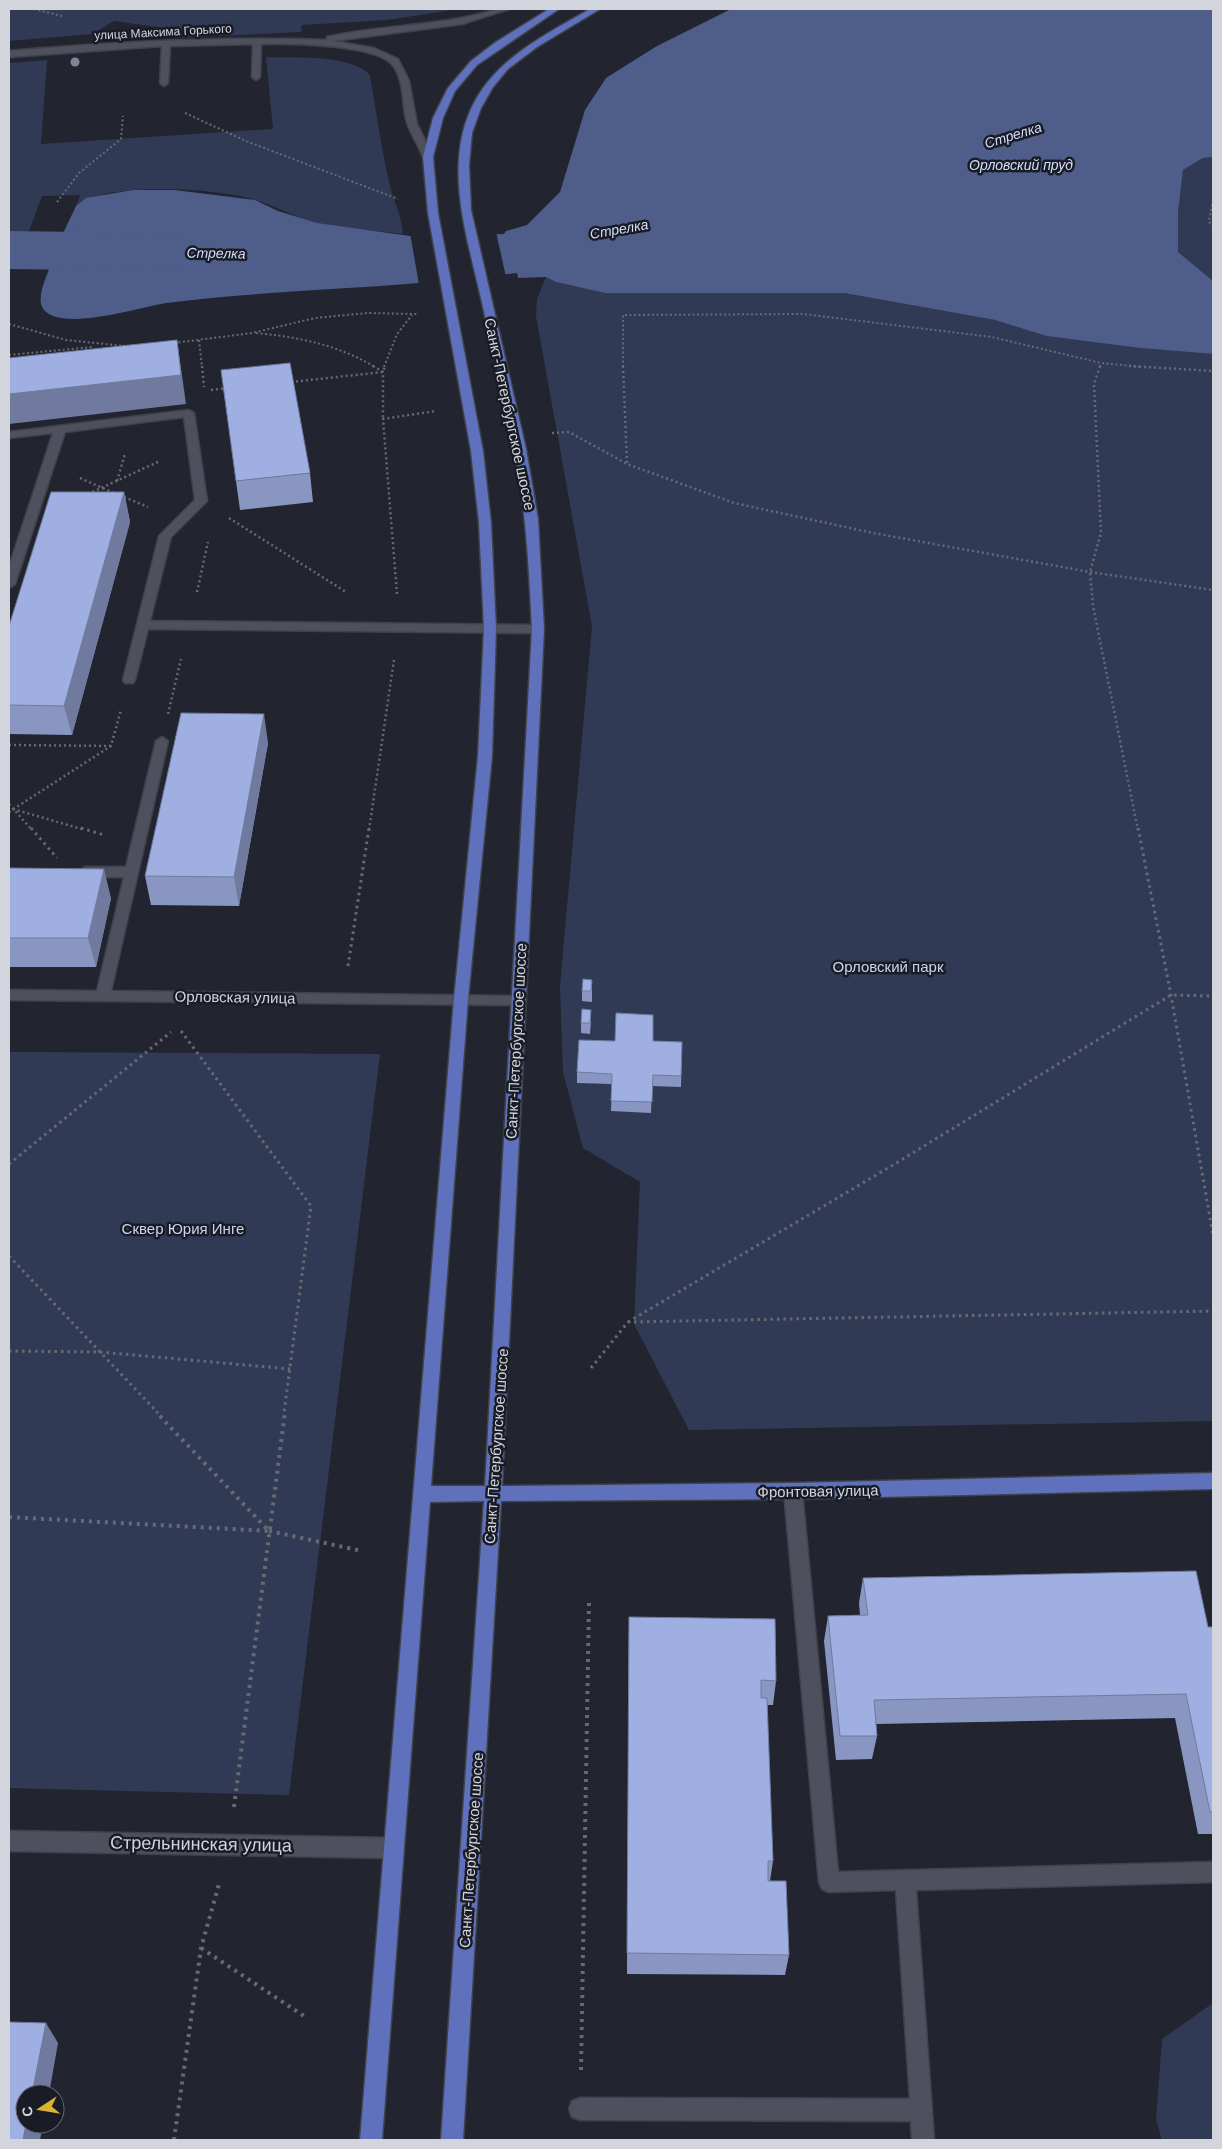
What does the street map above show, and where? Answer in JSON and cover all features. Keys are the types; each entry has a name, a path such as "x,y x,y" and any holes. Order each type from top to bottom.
{"main road":[{"path":"371,2140 461,999 485,756 490,629 485,523 477,451 433,213 428,157 431,139 451,90 474,63 499,44 555,9"},
{"name":"Санкт-Петербургское шоссе","path":"452,2140 508,1246 517,1001 533,758 538,629 532,519 520,449 466,210 464,165 467,134 476,108 489,86 505,67 534,45 596,9"},
{"name":"Фронтовая улица","path":"423,1494 793,1492 1213,1481"}],"street":[{"path":"318,41 352,35 436,27 464,22 504,9"},
{"path":"256,77 257,40"},
{"name":"улица Максима Горького","path":"9,54 257,40 318,41"},
{"path":"318,41 374,52 394,60 404,80 411,121 428,157"},
{"path":"164,83 166,44"},
{"path":"9,435 189,413 201,501 165,536 129,680"},
{"path":"9,584 60,429"},
{"path":"142,625 399,626 538,629"},
{"path":"103,995 162,741"},
{"path":"69,872 131,872"},
{"name":"Орловская улица","path":"9,994 517,1001"},
{"path":"793,1492 829,1882 1213,1872"},
{"name":"Стрельнинская улица","path":"9,1841 394,1848"},
{"path":"905,1880 923,2140"},
{"path":"580,2109 921,2110"}],"path":[{"path":"185,113 246,141 399,199"},
{"path":"57,202 79,173 121,139 123,116"},
{"path":"1209,222 1213,200"},
{"path":"1209,222 1213,226"},
{"path":"167,344 252,333 315,318 367,312 420,314"},
{"path":"627,464 623,404 623,315 804,314 992,336 1100,363 1171,370 1213,371"},
{"path":"347,974 399,626 384,419 383,372 390,346 405,321 413,315"},
{"path":"9,324 41,335 98,347"},
{"path":"252,333 290,335 326,343 355,354 383,372"},
{"path":"199,340 205,391 235,388"},
{"path":"9,355 127,346"},
{"path":"1100,363 1094,384 1101,533 1090,572 1093,606 1171,994 1213,1235"},
{"path":"284,383 383,372"},
{"path":"384,419 440,411"},
{"path":"544,434 569,432 627,464 734,503 873,533 1090,572 1213,590"},
{"path":"86,496 194,445"},
{"path":"117,481 126,451"},
{"path":"49,463 147,507 201,501 399,626"},
{"path":"9,812 112,746 129,680"},
{"path":"9,745 112,746"},
{"path":"9,804 69,872"},
{"path":"13,809 138,845"},
{"path":"591,1368 628,1322 893,1165 1171,994 1213,996"},
{"path":"9,1164 178,1026 311,1206 230,1845 201,1948 174,2140"},
{"path":"9,1256 269,1531"},
{"path":"628,1322 1213,1311"},
{"path":"9,1351 100,1352 290,1369"},
{"path":"9,1517 269,1531 362,1551"},
{"path":"580,2109 589,1601"},
{"path":"201,1948 307,2018"}],"green space":[{"path":"9,9 459,9 386,20 302,25 301,32 175,38 165,28 114,21 92,34 9,41"},
{"path":"266,57 336,60 361,68 370,75 386,169 403,234 316,223 263,202 237,196 215,192 163,189 112,193 91,198 76,206 80,195 42,196 29,231 9,235 9,63 47,60 41,144 273,129"},
{"path":"1213,157 1213,281 1178,252 1178,213 1183,170 1203,158"},
{"name":"Орловский парк","path":"546,277 556,282 605,293 844,293 995,320 1046,336 1140,348 1213,354 1213,1421 689,1430 634,1324 640,1182 583,1148 563,1072 560,986 592,626 536,316 537,299"},
{"name":"Сквер Юрия Инге","path":"9,1052 380,1054 289,1795 9,1788"},
{"path":"1213,2003 1213,2140 1162,2140 1156,2120 1162,2039"}],"water":[{"name":"Орловский пруд","path":"731,9 1213,9 1213,157 1203,158 1183,170 1178,213 1178,252 1213,281 1213,354 1140,348 1046,336 995,320 844,293 605,293 556,282 546,277 518,278 517,273 407,284 256,294 166,303 85,319 68,319 54,316 44,310 41,305 41,292 53,259 28,259 33,243 59,242 76,206 86,198 133,190 174,190 255,200 278,211 317,223 410,236 504,234 506,231 527,225 560,192 585,110 606,78 657,46"}],"pier":[{"path":"496,232 506,277 419,285 410,233"}],"building":[{"path":"177,340 181,375 9,394 9,358"},
{"path":"290,363 310,473 236,481 221,370"},
{"path":"51,492 124,492 64,706 9,705 9,626"},
{"path":"181,713 264,714 234,877 145,876"},
{"path":"9,868 104,869 88,938 9,938"},
{"path":"583,979 592,980 591,991 582,991"},
{"path":"582,1009 591,1010 590,1023 581,1023"},
{"path":"616,1013 653,1015 653,1041 682,1042 681,1076 653,1075 652,1102 611,1101 612,1074 577,1072 579,1040 615,1041"},
{"path":"1196,1571 1208,1627 1213,1627 1213,1812 1210,1812 1186,1694 874,1700 877,1736 840,1736 828,1616 868,1615 863,1578"},
{"path":"629,1617 775,1619 776,1681 761,1680 761,1698 767,1698 773,1861 768,1861 768,1881 786,1881 789,1955 627,1953"},
{"path":"9,2022 46,2023 34,2084 15,2084 15,2134 24,2134 23,2140 9,2140"}],"waterway":[{"name":"Стрелка","path":"9,250 162,252"}]}
